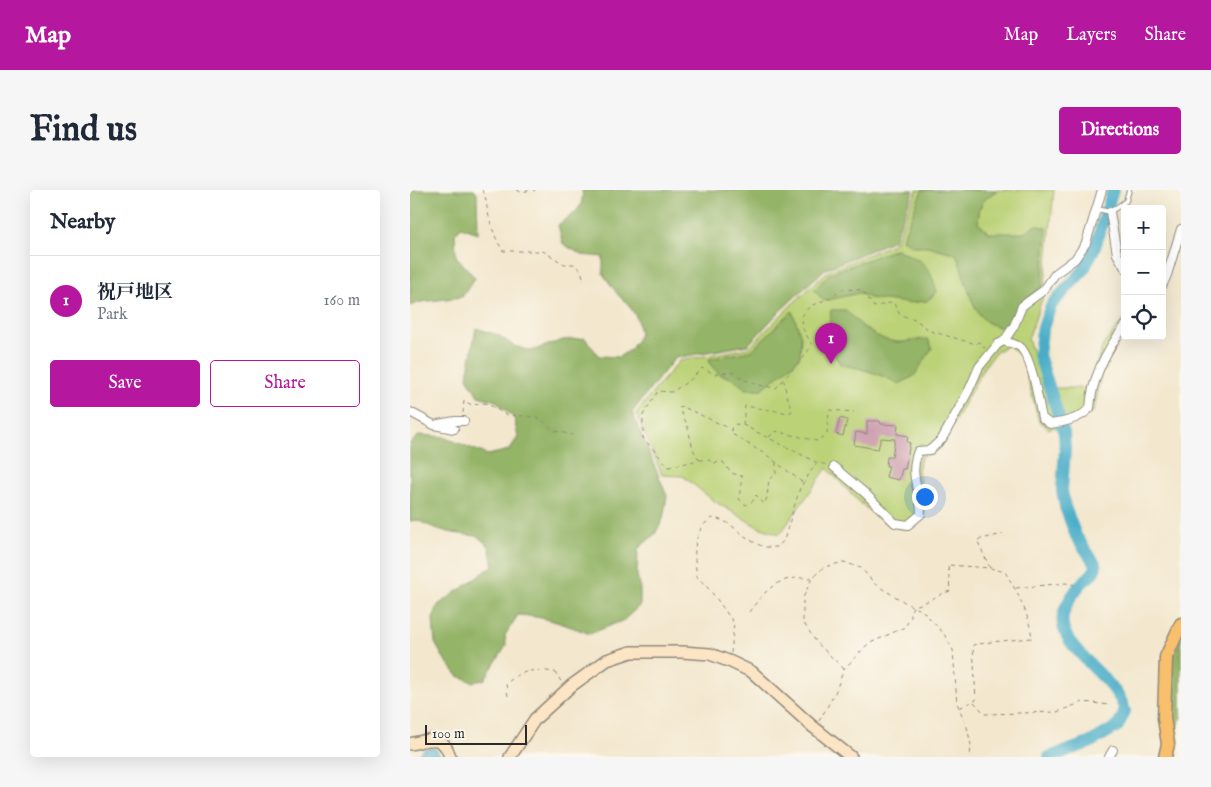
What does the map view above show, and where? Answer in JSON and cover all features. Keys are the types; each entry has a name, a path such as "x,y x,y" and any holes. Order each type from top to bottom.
{"main road":[{"path":"1166,757 1168,744 1164,718 1166,656 1181,624"}],"street":[{"path":"834,467 866,494 895,523 908,525 921,514 921,501 914,480 918,451 930,450 942,439 969,390 979,367 1014,326 1022,306 1044,290 1055,274 1075,259 1086,243 1102,190"},
{"path":"1110,212 1117,254 1121,261"},
{"path":"1166,277 1181,229"},
{"path":"1001,342 1021,347 1031,370 1042,418 1050,424 1064,422 1084,414 1090,408 1091,392 1111,344 1121,331"},
{"path":"410,412 434,425 454,429"},
{"path":"434,425 463,421"},
{"path":"510,757 535,719 566,690 607,660 631,652 710,654 752,672 851,757"},
{"path":"410,744 430,739 441,741 447,748 450,757"}],"lane":[{"path":"1097,209 1110,212 1126,201 1129,190"}],"path":[{"path":"482,190 487,198 487,210 494,238 503,251 543,251 564,264 574,264 581,270 584,281"},
{"path":"517,190 521,192 533,190"},
{"path":"776,462 776,475 769,479 767,498 764,504 756,495 753,501 746,505 739,499 742,476 731,472 723,462 713,463 709,460 699,460 669,467 643,438 643,415 658,391 672,392 690,380 702,368 715,374 732,372 758,386 776,388 784,381 812,345 803,330 802,316 810,306 830,298 843,289 862,290 874,307 893,302 900,315 915,319 930,331 976,344 979,342 984,348 1001,342"},
{"path":"743,425 745,406 788,413 792,411 784,381"},
{"path":"463,421 464,402 472,405 486,403 508,415 541,419 553,430 572,435"},
{"path":"699,460 693,449 687,424 679,409 681,406 731,428"},
{"path":"769,438 775,430 817,441 827,434 829,410 854,412"},
{"path":"731,428 736,424 743,425 816,462 834,467"},
{"path":"731,428 732,434 776,462 803,483"},
{"path":"731,662 734,623 719,604 710,588 697,577 694,555 698,533 702,524 711,518 720,518 750,540 764,547 778,547 784,540 800,488 816,462"},
{"path":"990,568 977,540 1003,534"},
{"path":"844,670 816,643 803,622 803,598 812,578 824,567 844,562 861,568 876,585 913,608 922,610 944,634 953,650 957,703 967,727 971,745 970,757"},
{"path":"913,608 950,591 948,565 990,568 1005,572 1015,588 1030,621 1032,638 973,645 976,700 959,708"},
{"path":"750,612 770,587 794,577 812,578"},
{"path":"1015,588 1066,583 1074,585"},
{"path":"815,728 835,693 844,670 868,644 905,627 911,617 913,608"},
{"path":"508,696 506,684 515,676 535,669 555,672 566,690"},
{"path":"973,702 985,714 1057,712 1084,702 1110,706"}],"green space":[{"path":"410,190 474,190 477,193 478,233 461,227 455,234 456,256 475,278 462,297 421,302 410,306"},
{"path":"582,190 914,190 894,240 824,270 780,311 748,345 675,358 632,412 667,496 663,519 655,534 638,549 637,575 640,589 640,605 624,620 590,634 546,619 518,615 505,635 506,646 484,680 473,682 458,676 443,657 435,643 433,619 438,605 493,566 489,546 477,536 446,531 417,520 410,521 410,443 420,435 444,437 488,455 509,450 518,437 514,418 496,401 478,396 467,377 476,328 498,335 514,346 531,351 563,340 585,338 599,356 619,357 632,348 640,334 637,318 603,274 603,257 582,255 563,244 558,225 579,207"},
{"path":"917,190 1054,190 1044,294 1028,339 1045,388 1088,388 1103,345 1121,323 1121,338 1101,375 1094,411 1083,418 1049,429 1039,422 1022,357 1008,345 997,351 984,367 941,446 921,457 918,471 925,506 922,519 914,526 908,528 898,528 876,516 864,507 827,468 780,534 758,527 714,501 683,476 662,475 636,413 679,361 749,348 827,272 895,243"},
{"path":"922,190 998,190 988,197 981,206 978,223 989,233 1024,233 1036,225 1047,228 1042,287 1019,304 1010,325 1002,328 989,323 981,317 972,301 956,254 928,246 912,246 902,239"},
{"path":"896,249 919,260 931,274 937,292 927,301 908,303 869,298 859,293 824,301 814,290 829,274"},
{"path":"831,310 846,310 864,328 879,337 895,342 928,339 932,348 914,376 899,384 871,372 841,365 835,356 840,346 836,336 829,329"},
{"path":"792,311 801,336 800,356 792,365 762,389 746,389 733,379 719,374 710,364 709,359 751,351"},
{"path":"1181,637 1181,718 1178,725 1174,728 1170,724 1173,703 1171,663"}],"water":[{"path":"430,747 436,749 441,757 416,757 422,750"}],"building":[{"path":"840,418 847,420 843,436 836,434"},
{"path":"867,421 880,421 881,424 898,425 897,434 908,436 907,442 910,443 905,469 902,469 899,480 886,477 889,466 886,466 887,457 892,457 895,439 881,438 878,449 854,445 856,432 867,434"}],"waterway":[{"path":"1049,757 1089,743 1118,726 1125,711 1111,685 1077,650 1068,639 1063,627 1064,611 1072,595 1092,574 1096,565 1076,536 1065,507 1062,490 1065,449 1064,433 1039,355 1042,331 1052,304 1083,271 1095,247 1113,190"}],"place":[{"name":"祝戸地区","path":"831,364"}]}
